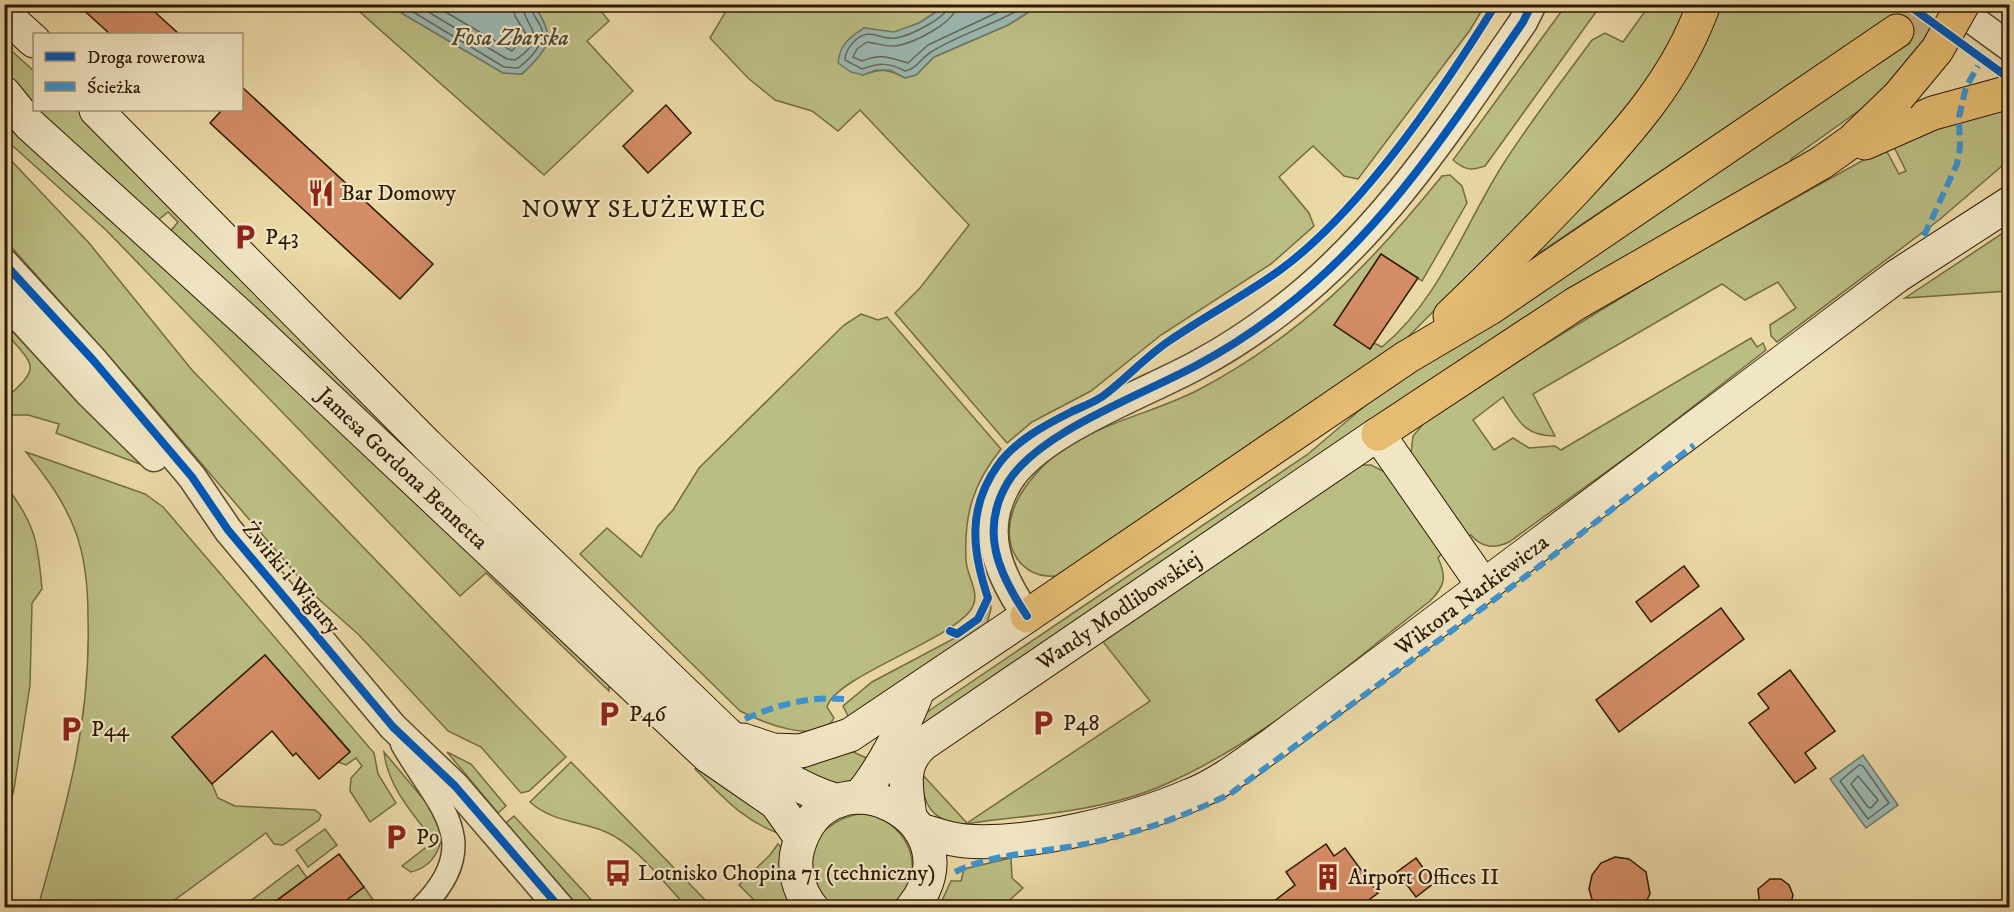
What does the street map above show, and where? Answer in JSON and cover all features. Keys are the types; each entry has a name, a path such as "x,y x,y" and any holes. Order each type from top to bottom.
{"highway":[{"path":"1407,357 1516,253 1637,121 1676,64 1704,4"},
{"path":"1378,434 1575,304 1821,163 1896,113 1937,50 1963,4"},
{"path":"1027,616 1407,357 1490,308 1897,31"},
{"path":"1896,113 1956,106 2010,92"}],"main road":[{"path":"4,14 33,40"},
{"name":"Jamesa Gordona Bennetta","path":"4,93 29,124 254,329 708,756 776,803 801,838"},
{"name":"Jamesa Gordona Bennetta","path":"97,111 427,445 726,733 765,764 812,793 848,799 885,801 915,823"},
{"name":"Wiktora Narkiewicza","path":"915,823 966,841 1011,840 1069,830 1142,813 1192,795 1225,777 1273,744 1897,276 2010,180"},
{"name":"Wiktora Narkiewicza","path":"1897,276 2010,203"},
{"path":"1378,434 1483,585"},
{"name":"Wandy Modlibowskiej","path":"919,894 929,858 915,823 905,779 907,767 923,744 1378,434"},
{"path":"726,733 773,750 801,751 850,735 1027,616"},
{"path":"812,908 797,876 796,856 801,838 813,818 869,785 905,723 919,688"},
{"name":"Wiktora Narkiewicza","path":"919,894 952,862 1011,840"}],"street":[{"path":"1027,616 1001,571 993,542 993,527 1000,497 1016,471 1066,432 1199,364 1246,337 1311,288 1367,233 1413,180 1528,13 1546,4"},
{"path":"1951,4 2010,47"},
{"name":"Żwirki i Wigury","path":"4,262 93,360 192,477 228,530 393,727 454,786 560,908"},
{"path":"4,300 90,394 228,530"},
{"path":"393,727 422,779 442,804 451,825 451,863 440,887 422,908"}],"green space":[{"path":"352,5 388,5 503,73 522,74 539,56 547,42 545,26 534,5 596,5 609,21 587,41 633,91 544,175"},
{"path":"734,5 947,5 919,23 894,33 864,28 863,75 884,70 905,78 916,75 934,57 1008,25 1040,5 1485,5 1470,30 1358,179 1344,176 1313,146 1279,177 1309,213 1314,226 1271,264 1161,335 1091,391 1032,422 1007,443 895,313 920,288 969,225 860,110 838,131 812,111 775,100 748,78 710,38 726,11"},
{"path":"1566,5 1601,5 1485,166 1468,169 1461,166 1453,160"},
{"path":"1640,5 1689,5 1662,61 1610,133 1408,337 1056,576 1032,572 1023,565 1016,557 1012,547 1009,536 1010,523 1018,499 1043,466 1077,440 1198,390 1269,346 1332,296 1388,239 1442,176 1450,175 1462,186 1467,203 1422,281 1381,254 1334,325 1370,349 1374,343 1382,347 1402,328 1435,285 1502,166 1534,118 1592,40 1605,33 1623,42 1646,10"},
{"path":"1719,5 1894,5 1931,31 1874,100 1791,159 1790,163 908,742 913,724 930,710 1308,454 1367,404 1474,330 1910,43 1892,16 1539,253 1535,248"},
{"path":"5,45 33,70 33,109 5,70"},
{"path":"2009,106 2009,160 1939,220 1777,342 1771,336 1770,325 1796,308 1778,282 1745,300 1722,284 1533,394 1555,436 1536,433 1523,426 1503,397 1473,420 1494,450 1513,438 1529,448 1555,446 1561,450 1751,338 1757,347 1763,343 1766,350 1646,443 1509,542 1498,546 1488,546 1479,543 1471,535 1464,538 1411,454 1413,436 1424,423 1539,348 1670,268 1885,148 1899,174 1906,171 1892,143"},
{"path":"78,111 96,126 673,701 169,233 178,222 168,212 156,222 35,112"},
{"path":"4,116 609,680 609,691 486,573 460,596 107,231 5,139"},
{"path":"5,154 89,243 192,370 566,757 529,791 521,793 481,747 448,731 359,635 313,594 136,387 5,240"},
{"path":"2009,229 2009,291 1905,298"},
{"path":"861,314 878,320 887,317 1001,449 977,487 969,514 966,559 974,592 974,605 957,623 939,635 869,672 834,696 827,707 834,718 826,726 816,731 789,729 740,711 580,554 607,528 641,557 658,526 673,510 699,468 844,325"},
{"path":"4,322 81,405 148,467 56,433 59,424 28,415 5,415 5,399 25,380 30,366 23,353 5,332"},
{"path":"26,452 145,494 163,507 374,753 378,774 396,803 370,822 350,791 351,778 362,766 356,758 346,765 338,762 350,751 265,655 172,737 212,784 218,798 235,806 315,810 321,815 319,820 283,845 274,844 266,833 165,907 38,907 67,799 81,729 88,656 88,607 84,564 72,522 54,490"},
{"path":"1359,465 1371,465 1389,474 1442,553 1438,558 1443,571 1443,581 1439,591 1430,601 1303,701 1270,724 1237,746 1166,784 1124,799 1059,812 970,823 957,824 933,813 923,792 922,774 967,823 1150,701 1100,638"},
{"path":"5,485 29,522 39,558 42,589 32,603 30,685 14,789 5,823"},
{"path":"990,600 991,609 987,624 850,720 843,706 872,682 972,629 985,616"},
{"path":"849,750 873,761 848,784 825,783 811,776 793,761"},
{"path":"384,752 441,820 442,837 433,859 420,869 411,872 402,866 434,841 396,788 386,765"},
{"path":"447,752 471,764 506,806 498,813"},
{"path":"571,762 712,907 687,907 650,866 618,838 596,828 548,814 530,802"},
{"path":"699,766 760,808 780,834 755,822 734,807 695,769"},
{"path":"868,813 883,819 904,839 910,852 912,866 910,880 903,893 889,906 848,907 832,904 820,895 816,886 812,875 812,850 817,840 834,824 856,814"},
{"path":"514,816 598,907 579,907 506,823"},
{"path":"325,829 337,845 308,867 296,850"},
{"path":"778,844 782,848 783,887 794,907 761,907 739,885"},
{"path":"1011,858 1012,878 1023,888 1002,907 939,907 951,881 961,881 964,869"},
{"path":"298,865 307,878 267,907 241,908"},
{"path":"364,887 374,901 365,907 337,907"}],"water":[{"name":"Fosa Zbarska","path":"388,5 534,5 545,26 548,35 547,42 539,56 522,74 503,73"},
{"path":"947,5 1040,5 1008,25 934,57 916,75 905,78 890,70 876,70 863,75 851,72 838,63 846,42 864,28 894,32 919,23"},
{"path":"1863,755 1898,805 1866,828 1830,779"}],"building":[{"path":"77,4 146,4 178,33 109,33"},
{"path":"243,88 433,264 400,299 210,123 221,111 243,111"},
{"path":"666,105 691,133 648,173 623,146"},
{"path":"1381,254 1418,278 1370,349 1334,325"},
{"path":"1684,566 1699,586 1651,622 1636,602"},
{"path":"1721,608 1744,639 1619,732 1596,700"},
{"path":"265,655 350,752 319,779 296,753 293,756 272,731 212,784 172,737"},
{"path":"1790,670 1835,731 1805,753 1816,768 1795,783 1749,723 1769,708 1758,694"},
{"name":"Airport Offices II","path":"1326,844 1334,856 1345,848 1378,893 1358,908 1265,908 1295,885 1286,872"},
{"path":"339,854 364,887 336,908 267,908"},
{"path":"1615,857 1629,859 1646,872 1650,894 1643,908 1597,908 1593,903 1589,889 1592,875 1601,863"},
{"path":"1416,858 1434,883 1416,897 1397,872"},
{"path":"1770,879 1781,879 1789,885 1793,895 1790,908 1760,908 1758,889"}],"tunnel":[{"path":"1897,31 1941,4"}],"marked path":[{"path":"1924,236 1957,164 1960,147 1959,117 1966,87 1978,66"},
{"path":"955,872 996,858 1068,847 1130,833 1191,812 1230,794 1541,565 1694,445"},
{"path":"745,719 793,703 819,699 844,699"}],"cycle path":[{"path":"950,631 957,634 978,619 988,598 978,563 975,530 981,497 988,481 1005,456 1041,428 1103,396 1160,347 1280,270 1311,245 1370,182 1426,111 1496,4"},
{"path":"1027,616 1001,567 994,534 999,500 1008,482 1023,463 1068,430 1230,346 1279,312 1316,281 1350,248 1413,177 1523,22 1532,4"},
{"path":"1907,4 2010,79"},
{"path":"4,263 93,360 192,477 228,530 393,727 455,786 560,908"}],"place":[{"name":"Bar Domowy","path":"321,193"},
{"name":"P43","path":"245,237"},
{"name":"P46","path":"609,714"},
{"name":"P48","path":"1043,723"},
{"name":"P44","path":"71,729"},
{"name":"P9","path":"396,837"},
{"name":"Lotnisko Chopina 71 (techniczny)","path":"618,873"},
{"name":"Airport Offices II","path":"1328,877"}],"district":[{"name":"NOWY SŁUŻEWIEC","path":"644,210"}]}
